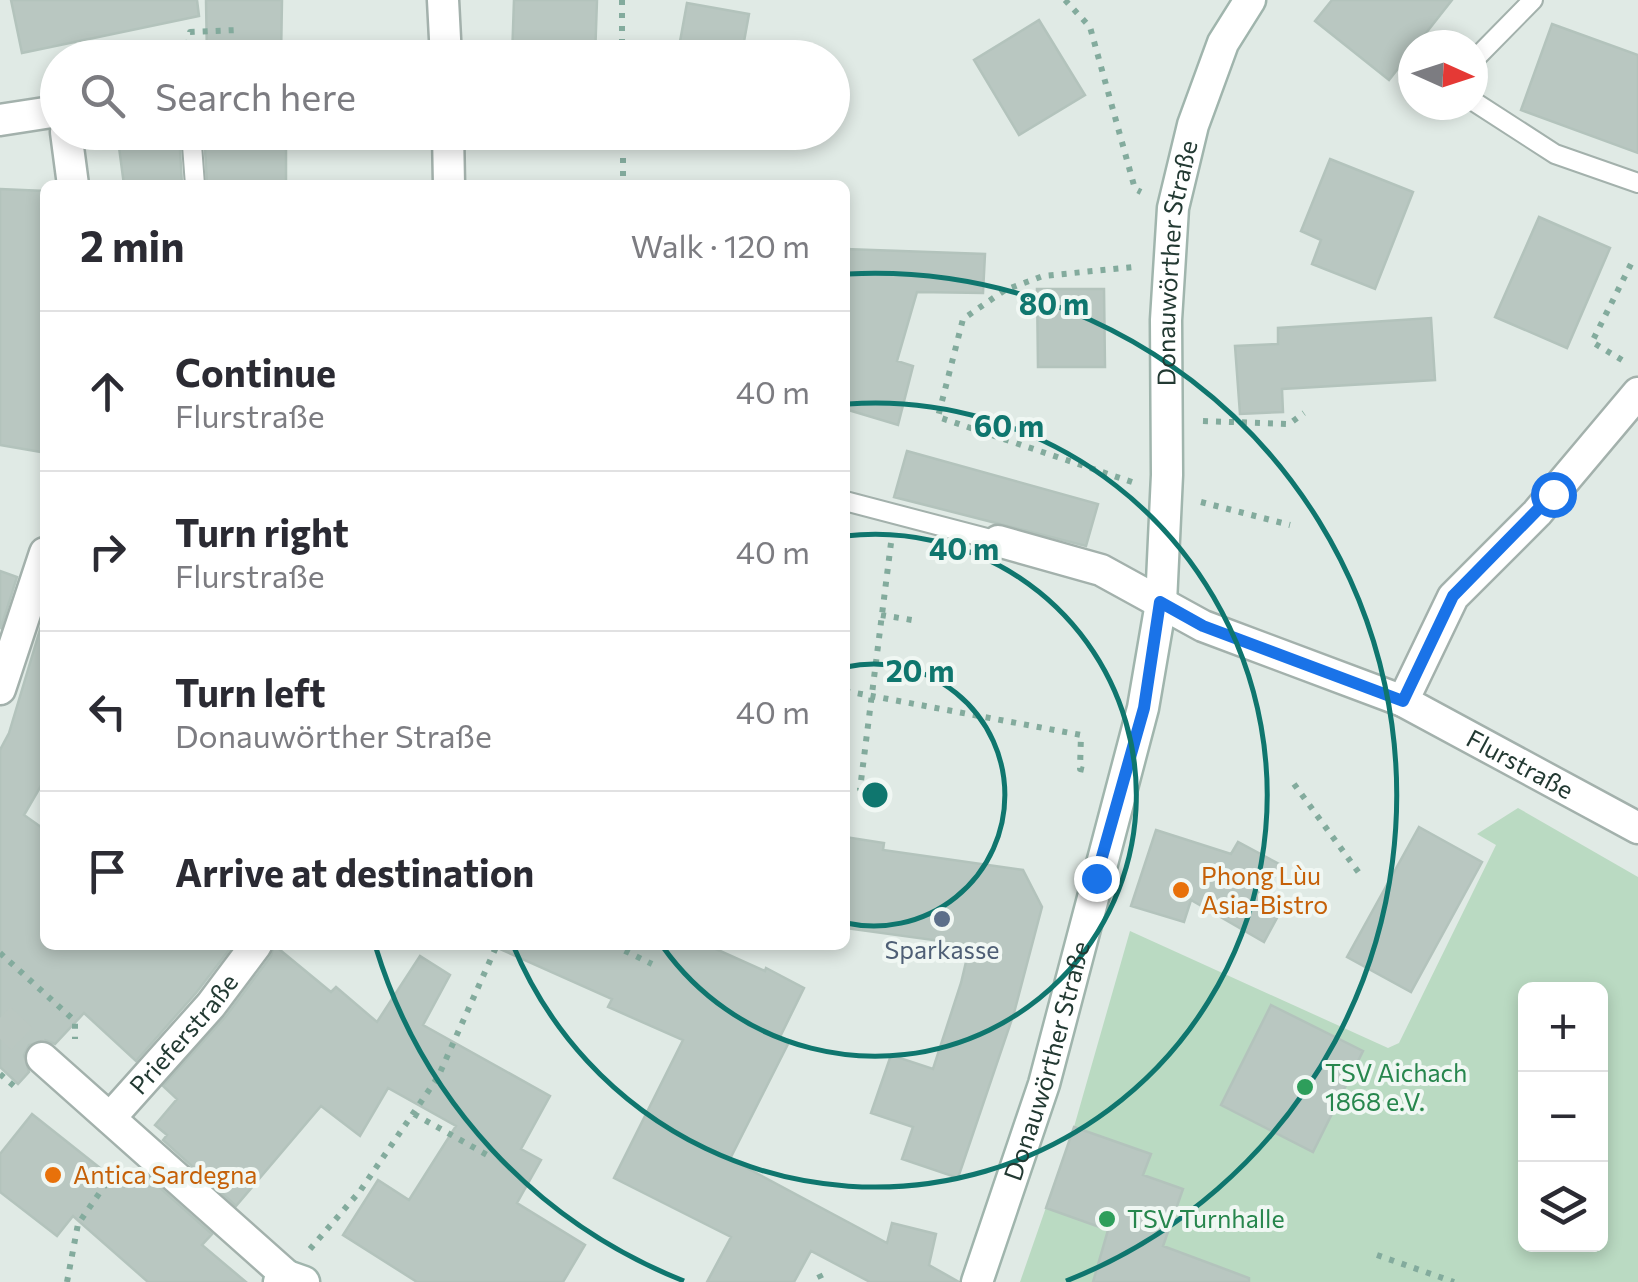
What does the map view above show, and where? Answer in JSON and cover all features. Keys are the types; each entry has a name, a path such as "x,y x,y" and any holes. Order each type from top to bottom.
{"street":[{"path":"443,0 445,40"},
{"name":"Donauwörther Straße","path":"978,1282 1044,1084 1144,708 1160,602 1166,494 1166,320 1173,208 1193,124 1223,44 1250,0"},
{"path":"0,120 40,114"},
{"path":"68,150 72,180"},
{"path":"448,150 449,180"},
{"path":"1403,701 1453,596 1537,514 1638,394"},
{"path":"998,541 1100,570 1160,602"},
{"path":"0,689 40,568"},
{"name":"Flurstraße","path":"1160,602 1203,626 1403,701 1638,828"},
{"name":"Prieferstraße","path":"110,1118 211,1006 252,950"},
{"path":"53,1067 290,1280"}],"lane":[{"path":"1488,46 1533,0"},
{"path":"1488,111 1555,154 1638,184"},
{"path":"192,150 195,180"},
{"path":"850,502 998,541"}],"path":[{"path":"622,0 622,40"},
{"path":"1066,0 1090,27 1135,189 1173,208"},
{"path":"189,40 190,32 237,30"},
{"path":"623,150 623,180"},
{"path":"1634,258 1592,342 1638,370"},
{"path":"1170,263 1043,276 1006,290 963,319 938,417 1166,494 1290,525"},
{"path":"1166,420 1289,424 1304,413"},
{"path":"895,512 860,790 895,794"},
{"path":"882,616 912,620"},
{"path":"850,693 1081,735 1080,768 1124,782"},
{"path":"1294,784 1362,877"},
{"path":"290,1280 360,1191 438,1077 494,950"},
{"path":"623,950 652,964"},
{"path":"0,952 75,1021 75,1038 53,1067"},
{"path":"414,1114 489,1156"},
{"path":"67,1282 78,1224 135,1142"},
{"path":"1377,1255 1454,1282"},
{"path":"818,1274 823,1282"}],"green space":[{"name":"TSV Aichach 1868 e.V.","path":"1518,808 1638,877 1638,1282 1020,1282 1074,1127 1130,931 1388,1048 1399,1043 1496,845 1477,834"}],"building":[{"path":"11,0 197,0 199,16 84,40 40,40 40,49 22,53"},
{"path":"206,0 282,0 281,40 207,40"},
{"path":"514,0 597,0 596,40 513,40"},
{"path":"1332,0 1452,0 1428,30 1398,30 1398,69 1389,80 1315,21"},
{"path":"687,3 749,14 744,40 680,40"},
{"path":"1039,20 1085,95 1019,135 974,60"},
{"path":"1552,24 1638,55 1638,153 1521,110"},
{"path":"119,150 180,150 182,180 123,180"},
{"path":"205,150 286,150 286,180 207,180"},
{"path":"1330,159 1413,192 1375,289 1312,264 1321,240 1301,231"},
{"path":"0,189 40,191 40,452 0,445"},
{"path":"1539,217 1610,248 1567,348 1495,317"},
{"path":"850,249 985,254 983,293 917,292 897,361 913,366 898,425 850,411"},
{"path":"1037,289 1104,289 1105,367 1038,367"},
{"path":"1431,318 1435,380 1282,389 1283,412 1240,414 1235,346 1278,344 1278,328"},
{"path":"907,451 1098,504 1086,546 894,497"},
{"path":"0,571 17,577 1,628 0,627"},
{"path":"40,630 40,788 24,815 40,826 40,950 229,950 136,1061 84,1013 55,1044 45,1040 29,1045 24,1055 29,1072 18,1084 0,1067 0,750 9,733"},
{"path":"1419,827 1482,862 1411,992 1347,957"},
{"path":"1156,830 1231,854 1238,842 1281,865 1265,894 1284,905 1264,942 1191,900 1184,922 1131,906"},
{"path":"850,838 884,843 883,850 1023,870 1042,907 1014,1013 958,1178 902,1159 913,1127 871,1113 891,1055 933,1069 970,945 850,929"},
{"path":"273,950 280,950 331,992 336,987 377,1022 420,956 450,975 423,1025 550,1096 521,1149 541,1160 517,1203 585,1245 563,1282 417,1282 343,1235 378,1180 409,1200 456,1126 388,1088 360,1136 321,1106 236,1206 163,1140 167,1135 155,1125 177,1099 163,1086 226,1016"},
{"path":"502,950 718,950 804,988 780,1037 789,1042 730,1159 887,1243 892,1223 936,1234 929,1265 959,1282 870,1282 811,1251 794,1282 707,1282 731,1237 614,1178 683,1040 608,1007 612,999"},
{"path":"1271,1005 1363,1051 1313,1152 1221,1105"},
{"path":"32,1114 124,1187 139,1169 212,1234 202,1245 246,1282 148,1282 73,1216 57,1236 0,1192 0,1154"},
{"name":"TSV Turnhalle","path":"1074,1127 1151,1154 1143,1175 1183,1189 1163,1246 1249,1278 1249,1282 1093,1282 1108,1230 1046,1208"}],"tunnel":[{"path":"0,1018 42,1058"}],"place":[{"name":"Phong Lùu Asia-Bistro","path":"1181,890"},
{"name":"Sparkasse","path":"942,919"},
{"name":"TSV Aichach 1868 e.V.","path":"1305,1087"},
{"name":"Antica Sardegna","path":"53,1175"},
{"name":"TSV Turnhalle","path":"1107,1219"}],"route":[{"path":"1096,878 1144,708 1160,602 1203,626 1403,701 1453,596 1553,494"}]}
